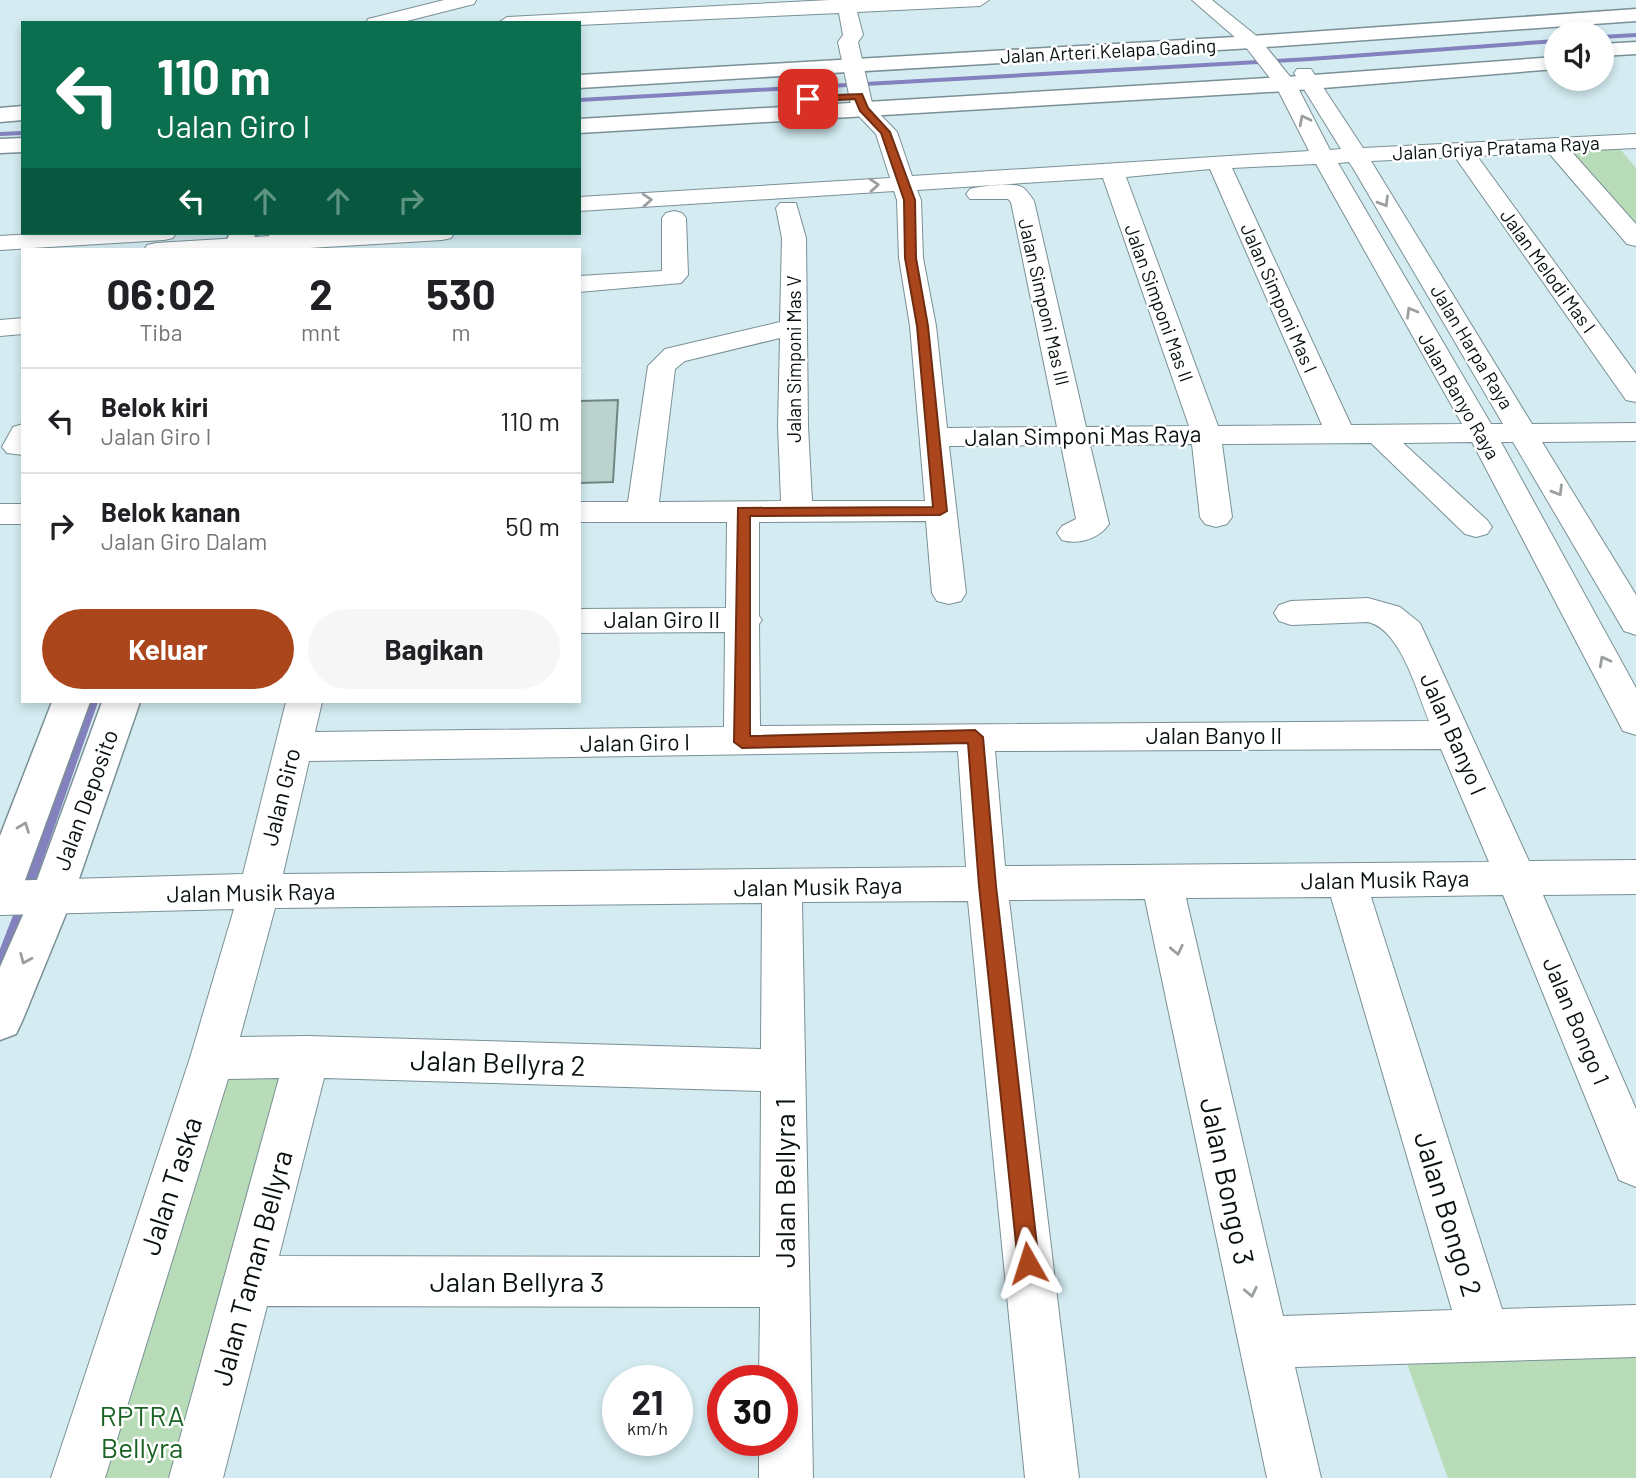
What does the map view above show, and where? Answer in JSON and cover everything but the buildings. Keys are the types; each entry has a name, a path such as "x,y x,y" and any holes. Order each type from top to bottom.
{"street":[{"path":"384,21 467,0"},
{"path":"568,20 643,0"},
{"path":"548,21 732,6 980,0"},
{"path":"1201,0 1281,62"},
{"path":"843,4 853,36 848,42 869,84 907,192 911,258 923,326 932,437"},
{"name":"Jalan Arteri Kelapa Gading","path":"581,113 869,84 1281,62 1441,33 1636,15"},
{"name":"Jalan Arteri Kelapa Gading","path":"1441,33 1636,25"},
{"path":"1614,49 1636,48"},
{"name":"Jalan Arteri Kelapa Gading","path":"1416,69 1544,55"},
{"path":"1614,58 1636,57"},
{"name":"Jalan Arteri Kelapa Gading","path":"581,89 869,84 1281,62 1416,69 1544,64"},
{"name":"Jalan Harpa Raya","path":"1281,62 1355,154 1505,432 1636,623"},
{"name":"Jalan Banyo Raya","path":"1281,62 1323,157 1505,432 1636,721"},
{"name":"Jalan Arteri Kelapa Gading","path":"581,82 869,84"},
{"name":"Jalan Arteri Kelapa Gading","path":"581,126 869,84"},
{"path":"0,115 21,113"},
{"path":"0,124 21,122"},
{"path":"0,146 21,145"},
{"path":"1554,145 1636,239"},
{"name":"Jalan Griya Pratama Raya","path":"907,192 1218,162 1460,148 1633,145"},
{"name":"Jalan Melodi Mas I","path":"1460,148 1636,394"},
{"path":"0,158 21,157"},
{"name":"Jalan Simponi Mas I","path":"1218,162 1340,433"},
{"name":"Jalan Simponi Mas II","path":"1112,171 1206,434 1216,517"},
{"path":"581,204 907,192"},
{"path":"581,224 788,208 907,192"},
{"name":"Jalan Simponi Mas III","path":"907,192 1014,192 1020,195 1075,437"},
{"name":"Jalan Simponi Mas V","path":"788,208 794,239 792,327 797,511"},
{"path":"581,284 672,278 675,275 674,218"},
{"path":"0,243 131,235"},
{"path":"180,248 405,235"},
{"path":"0,261 21,260"},
{"path":"0,328 21,326"},
{"path":"642,512 662,366 666,360 676,355 792,327"},
{"name":"Jalan Simponi Mas Raya","path":"949,593 932,437 1636,432"},
{"path":"1378,433 1396,455 1444,494 1476,527"},
{"path":"1075,437 1083,528"},
{"path":"742,742 745,620 743,511"},
{"path":"581,512 940,511"},
{"path":"0,514 21,514"},
{"name":"Jalan Banyo I","path":"1292,613 1368,610 1388,615 1408,632 1516,878"},
{"name":"Jalan Giro II","path":"581,621 745,620"},
{"path":"0,1019 20,897 71,703"},
{"name":"Jalan Deposito","path":"20,897 120,703"},
{"name":"Jalan Giro","path":"259,891 304,703"},
{"name":"Jalan Banyo II","path":"975,737 1453,736"},
{"path":"975,737 988,886 1052,1478"},
{"name":"Jalan Giro I","path":"294,747 975,737"},
{"name":"Jalan Musik Raya","path":"20,897 259,891 988,886 1636,877"},
{"name":"Jalan Bongo 1","path":"1516,878 1636,1164"},
{"name":"Jalan Bongo 2","path":"1346,881 1485,1335"},
{"name":"Jalan Bongo 3","path":"1162,883 1294,1478"},
{"name":"Jalan Bellyra 1","path":"782,888 786,1478"},
{"name":"Jalan Taska","path":"78,1478 212,1058 259,891"},
{"name":"Jalan Bellyra 2","path":"212,1058 307,1057 785,1071"},
{"name":"Jalan Taman Bellyra","path":"196,1478 307,1057"},
{"name":"Jalan Bellyra 3","path":"248,1281 785,1282"},
{"path":"1262,1342 1636,1331"}],"green space":[{"path":"1620,149 1636,168 1636,232 1572,150"},
{"name":"RPTRA Bellyra","path":"221,1070 283,1072 174,1478 81,1478"},
{"path":"1636,1344 1636,1478 1448,1478 1405,1358"}],"waterway":[{"path":"1614,36 1636,35"},
{"path":"581,100 1310,59 1544,42"},
{"path":"0,134 21,133"},
{"path":"252,248 256,235"},
{"path":"27,891 93,703"},
{"path":"0,963 22,905"}],"route":[{"path":"808,99 859,96 863,109 886,132 904,183 909,200 911,258 923,326 940,511 743,511 745,620 742,742 975,737 1028,1263"}]}
